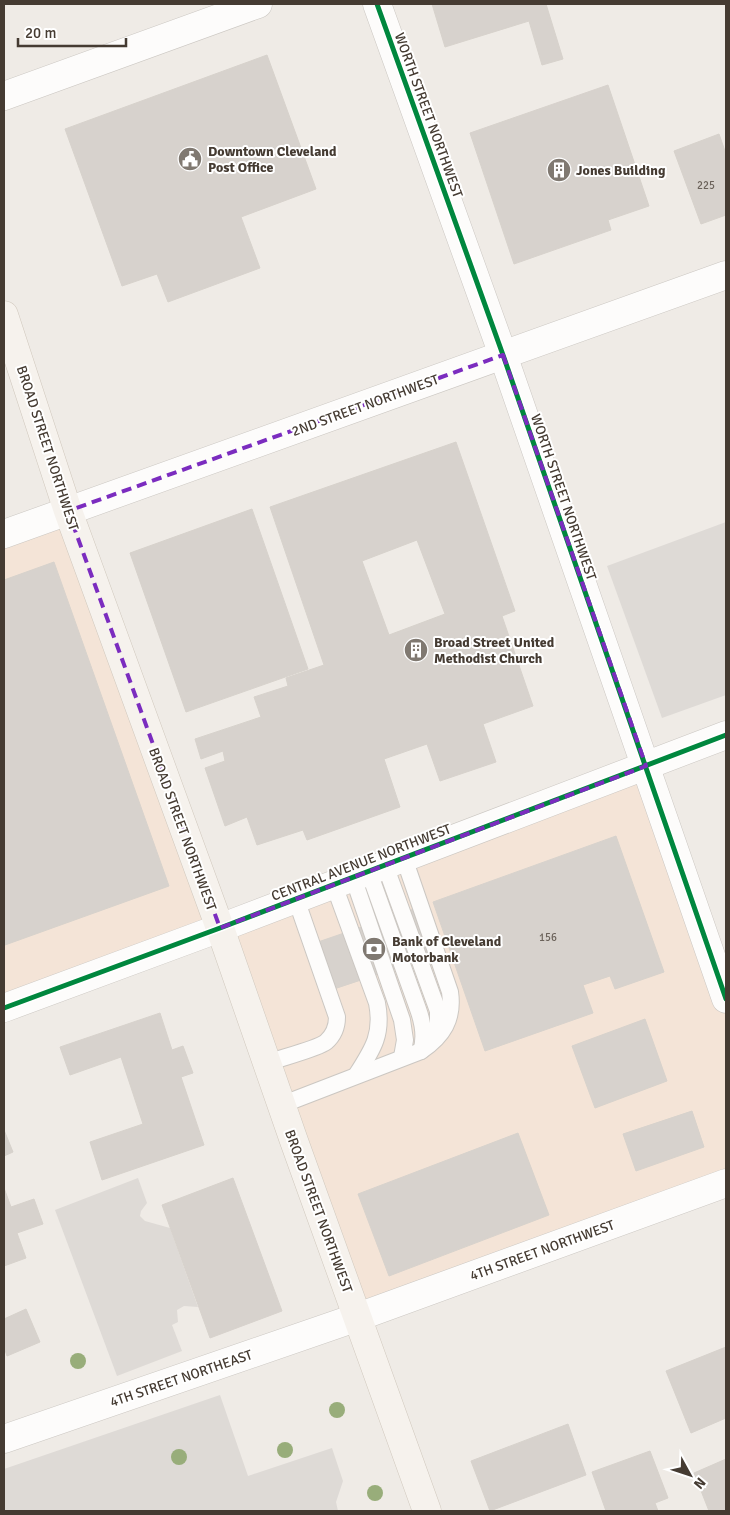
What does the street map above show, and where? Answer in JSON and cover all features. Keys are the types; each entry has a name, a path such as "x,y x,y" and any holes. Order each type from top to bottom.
{"main road":[{"name":"BROAD STREET NORTHWEST","path":"4,315 68,511 220,928 281,1105 427,1511"}],"street":[{"path":"4,96 258,4"},
{"name":"WORTH STREET NORTHWEST","path":"377,4 503,355 726,999"},
{"name":"2ND STREET NORTHWEST","path":"4,534 726,275"},
{"name":"CENTRAL AVENUE NORTHWEST","path":"4,1008 220,928 726,735"},
{"name":"4TH STREET NORTHWEST","path":"358,1317 726,1183"},
{"name":"4TH STREET NORTHEAST","path":"4,1439 358,1317"}],"lane":[{"path":"369,871 423,1024 426,1048"},
{"path":"281,1105 426,1048 448,1022 452,1004 450,992 369,871"},
{"path":"369,871 402,1020 405,1040 402,1057"},
{"path":"357,1074 375,1045 380,1017 377,1003 369,871"},
{"path":"267,1063 322,1044 334,1033 337,1024 337,1018 296,899"}],"highlighted area":[{"path":"503,355 646,766 220,928 68,511"}],"shaded area":[{"path":"68,511 220,928 646,766 726,999 726,1183 358,1317 220,929 4,1007 4,535"},
{"path":"726,522 726,695 662,718 607,566"},
{"path":"138,1178 147,1203 140,1216 145,1221 170,1228 198,1307 184,1306 177,1310 178,1322 172,1325 182,1351 117,1376 55,1210"},
{"path":"220,1395 248,1476 332,1448 343,1481 336,1502 338,1511 4,1511 4,1469"}],"building":[{"path":"432,4 546,4 563,59 542,65 529,21 445,47"},
{"name":"Downtown Cleveland Post Office","path":"267,55 316,189 241,217 260,268 168,302 157,274 122,286 65,129"},
{"name":"Jones Building","path":"608,85 649,206 608,220 611,230 514,264 470,133"},
{"path":"719,134 726,154 726,215 701,224 674,151"},
{"name":"Broad Street United Methodist Church","path":"456,442 515,611 502,616 533,706 483,724 496,762 440,781 427,744 384,759 400,807 307,840 303,830 257,845 247,817 225,826 205,768 225,761 223,751 201,759 195,739 261,717 254,697 288,686 286,678 324,665 270,507","holes":["417,540 445,614 389,635 362,561"]},
{"path":"252,509 308,669 186,712 130,553"},
{"path":"54,562 169,886 5,945 4,580"},
{"path":"616,836 664,972 615,989 610,976 583,985 593,1013 485,1051 433,902"},
{"name":"Bank of Cleveland Motorbank","path":"414,909 430,957 334,989 318,942"},
{"path":"160,1013 172,1050 183,1046 193,1073 181,1077 204,1145 102,1180 90,1142 143,1124 121,1057 70,1075 60,1047"},
{"path":"645,1019 667,1081 595,1108 572,1046"},
{"path":"692,1111 704,1147 636,1171 623,1134"},
{"path":"4,1130 13,1152 4,1156"},
{"path":"518,1133 549,1215 389,1276 358,1194"},
{"path":"233,1178 282,1311 210,1338 162,1205"},
{"path":"4,1188 11,1207 34,1199 43,1224 17,1233 26,1258 4,1266"},
{"path":"26,1309 40,1342 7,1356 4,1347 4,1319"},
{"path":"726,1347 726,1418 691,1433 666,1371"},
{"path":"568,1424 586,1475 490,1511 471,1461"},
{"path":"650,1451 668,1498 655,1503 658,1511 606,1511 592,1472"},
{"path":"726,1459 726,1511 709,1511 694,1473"}],"cycle path":[{"path":"377,4 503,355 726,999"},
{"path":"4,1008 220,928 726,735"}],"place":[{"name":"Downtown Cleveland Post Office","path":"190,159"},
{"name":"Jones Building","path":"559,170"},
{"name":"Broad Street United Methodist Church","path":"416,650"},
{"name":"Bank of Cleveland Motorbank","path":"374,949"}]}
